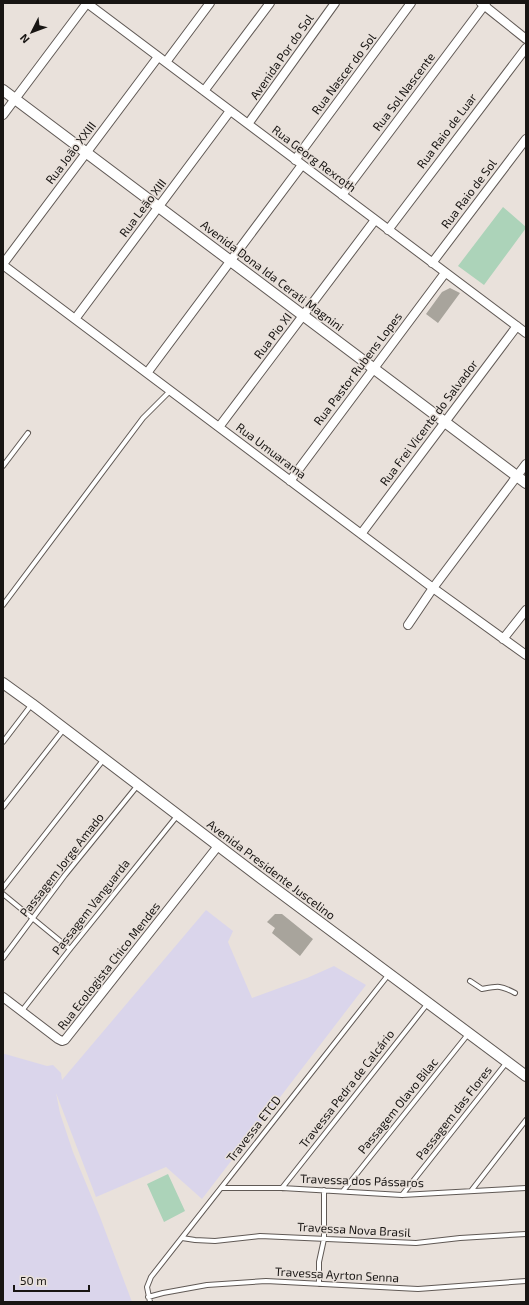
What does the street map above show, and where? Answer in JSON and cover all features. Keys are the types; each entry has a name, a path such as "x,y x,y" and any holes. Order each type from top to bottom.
{"street":[{"name":"Rua Georg Rexroth","path":"87,3 526,333"},
{"path":"3,115 87,3"},
{"path":"166,62 210,3"},
{"path":"204,91 270,3"},
{"name":"Avenida Por do Sol","path":"248,124 335,3"},
{"name":"Rua Nascer do Sol","path":"295,160 411,3"},
{"path":"483,4 526,39"},
{"name":"Rua Sol Nascente","path":"342,195 483,4"},
{"name":"Rua Raio de Luar","path":"388,230 526,48"},
{"name":"Rua João XXIII","path":"3,264 158,57"},
{"name":"Avenida Dona Ida Cerati Magnini","path":"3,90 526,483"},
{"name":"Rua Leão XIII","path":"75,319 230,111"},
{"name":"Rua Raio de Sol","path":"432,263 526,139"},
{"path":"147,373 302,165"},
{"name":"Rua Pio XI","path":"219,427 375,220"},
{"name":"Rua Umuarama","path":"3,264 433,588 526,655"},
{"name":"Rua Pastor Rubens Lopes","path":"290,481 446,273"},
{"name":"Rua Frei Vicente do Salvador","path":"361,534 517,326"},
{"path":"408,625 433,588 526,464"},
{"path":"503,639 526,610"},
{"name":"Avenida Presidente Juscelino","path":"3,683 526,1076"},
{"name":"Rua Ecologista Chico Mendes","path":"3,998 58,1039 65,1040 218,846"}],"lane":[{"path":"3,605 143,418 170,391"},
{"path":"3,466 28,433"},
{"path":"3,742 32,704"},
{"path":"3,807 64,729"},
{"path":"3,888 104,759"},
{"name":"Passagem Jorge Amado","path":"3,958 65,875 138,785"},
{"name":"Passagem Vanguarda","path":"22,1012 70,949 177,815"},
{"path":"3,894 70,949"},
{"name":"Travessa ETCD","path":"149,1300 148,1287 151,1277 389,974"},
{"path":"470,981 482,989 498,986 515,993"},
{"name":"Travessa Pedra de Calcário","path":"282,1188 428,1003"},
{"name":"Passagem Olavo Bilac","path":"343,1191 469,1033"},
{"name":"Passagem das Flores","path":"402,1195 507,1061"},
{"path":"471,1191 526,1120"},
{"name":"Travessa dos Pássaros","path":"221,1188 282,1188 402,1195 525,1188"},
{"path":"319,1284 319,1262 324,1238 324,1190"},
{"name":"Travessa Nova Brasil","path":"182,1238 215,1241 260,1236 416,1243 460,1238 526,1234"},
{"name":"Travessa Ayrton Senna","path":"149,1300 163,1293 207,1285 266,1281 418,1289 526,1281"}],"shaded area":[{"path":"206,910 233,931 228,942 252,998 307,978 334,966 366,985 202,1199 166,1167 96,1197 56,1093 60,1113 73,1152 100,1217 132,1302 3,1302 3,1054 47,1066 53,1065 61,1073 62,1080"}],"green space":[{"path":"503,207 526,228 484,285 458,266"},
{"path":"168,1174 185,1211 164,1222 147,1184"}],"building":[{"path":"450,288 460,293 438,323 426,314 442,292"},
{"path":"275,914 282,914 313,939 300,956 272,933 275,928 267,922"}]}
